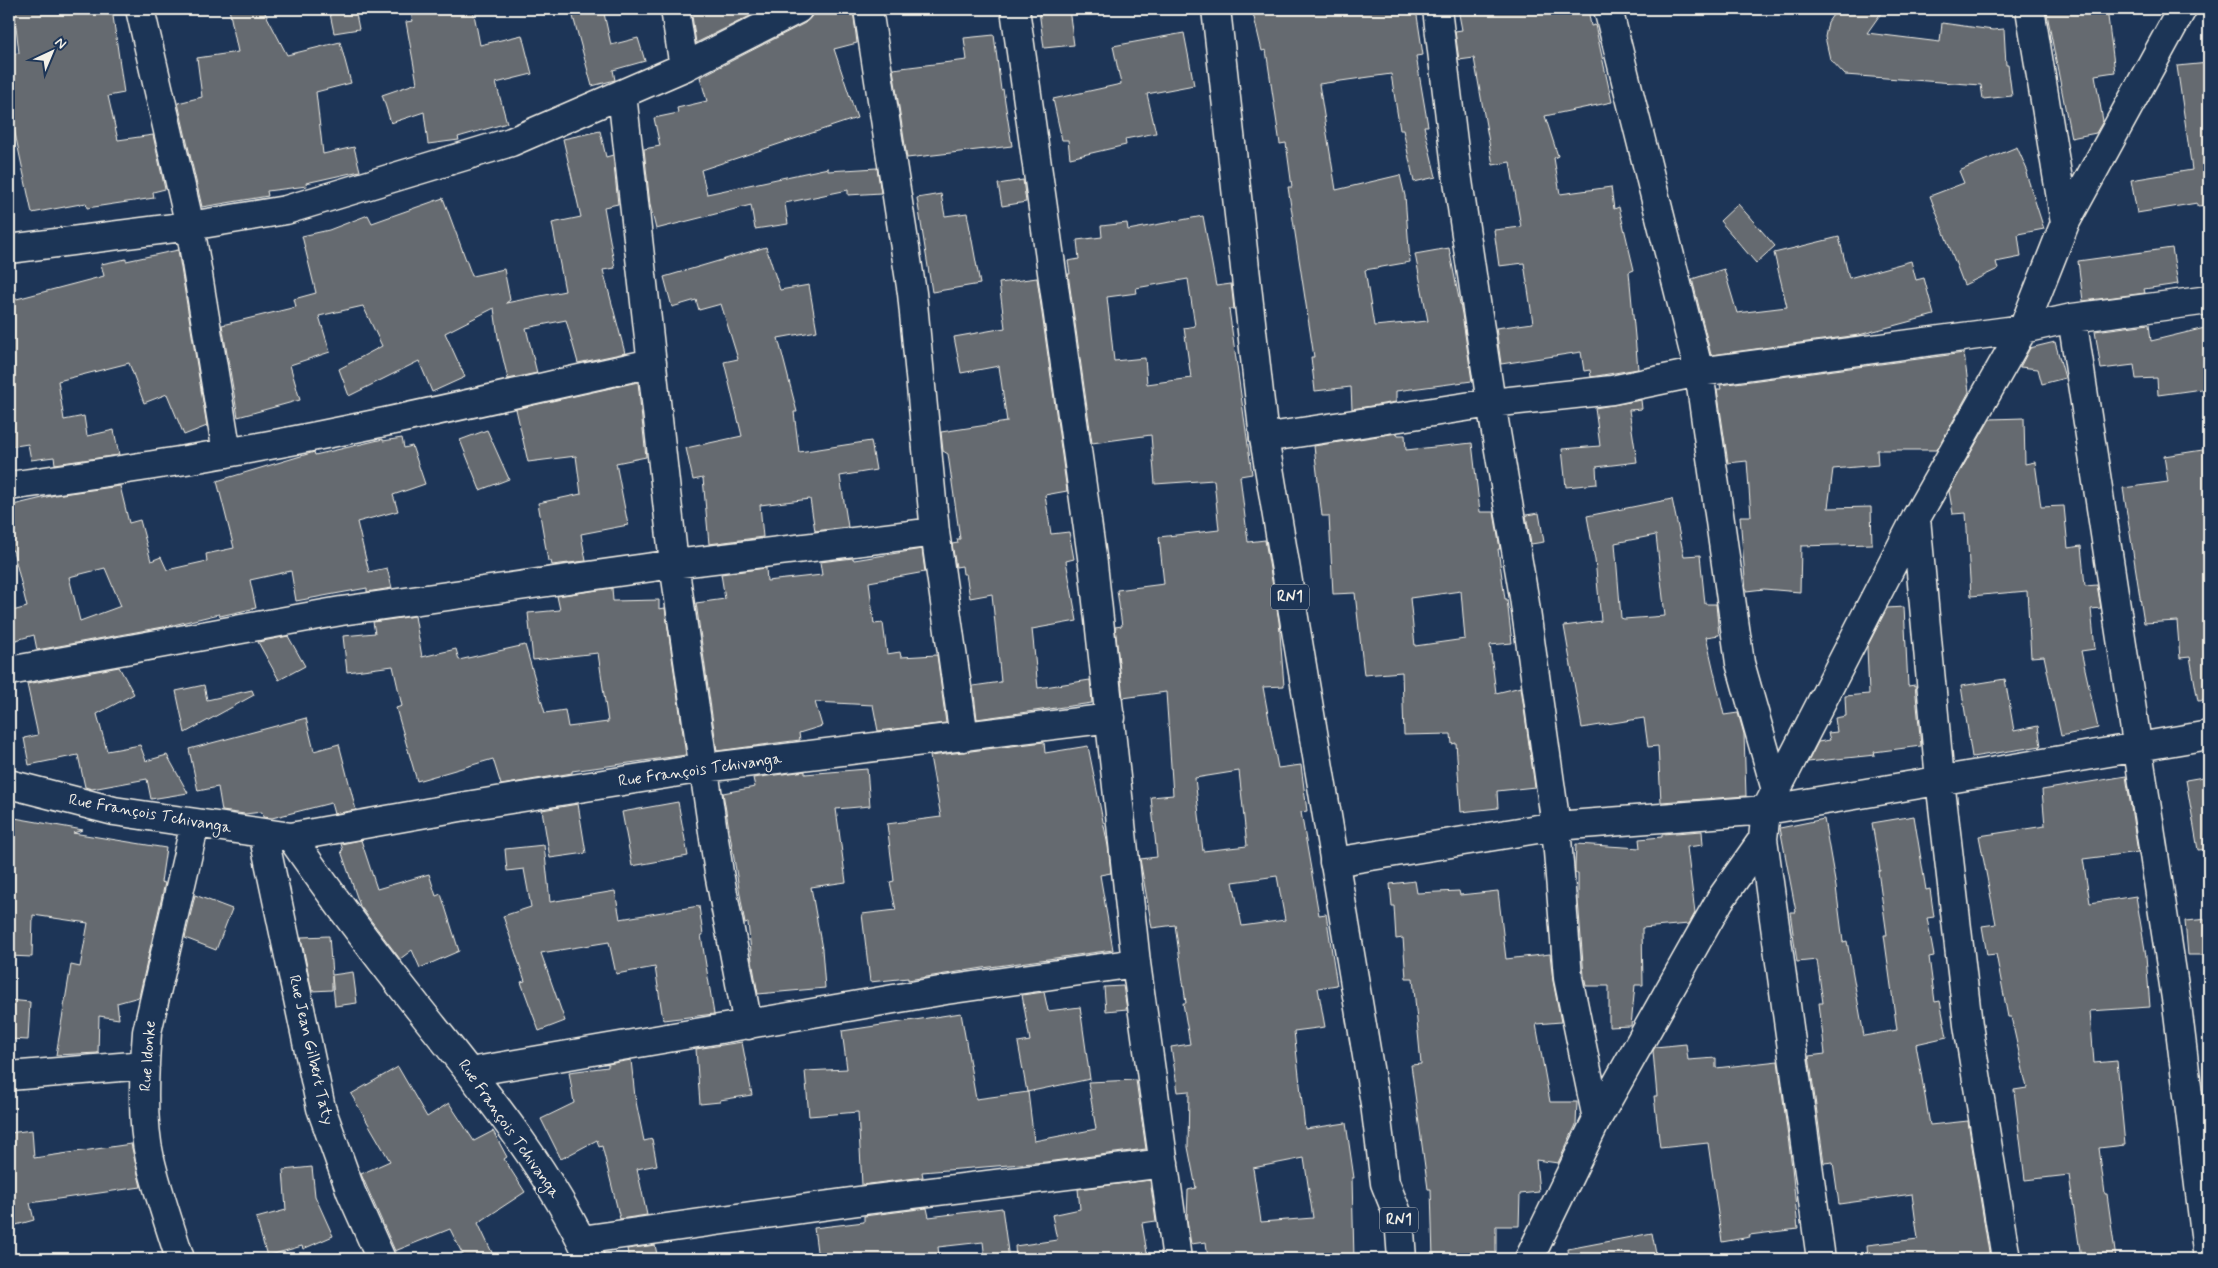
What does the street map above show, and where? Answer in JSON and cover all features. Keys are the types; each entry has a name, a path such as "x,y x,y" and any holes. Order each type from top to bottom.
{"main road":[{"path":"140,9 190,226 227,453"},
{"path":"675,9 684,67"},
{"path":"9,249 190,226 286,210 511,142 684,67 798,9"},
{"path":"868,9 912,293 935,532 964,736"},
{"path":"1016,9 1091,554 1111,718 1136,963 1177,1259"},
{"name":"RN1","path":"1216,9 1264,438 1375,1104 1385,1183 1398,1218 1402,1259"},
{"path":"1437,9 1456,167 1491,403 1524,597 1556,826 1568,978 1597,1119"},
{"path":"1608,9 1699,372 1740,663 1771,800"},
{"path":"2030,9 2065,223"},
{"path":"1820,1259 1763,839 1771,800 1916,518 2024,329 2065,223 2182,9"},
{"path":"622,94 674,564 719,873 748,1025"},
{"path":"1264,438 1491,403 1612,390 1699,372 2024,329 2072,318 2209,300"},
{"path":"2072,318 2177,1005 2208,1259"},
{"path":"9,486 94,475 227,453 652,363"},
{"path":"1916,518 1940,780 1968,1025 2006,1259"},
{"path":"9,671 341,610 674,564 935,532"},
{"name":"Rue François Tchivanga","path":"9,784 114,811 291,837 460,807 704,768 1111,718"},
{"path":"1334,862 1556,826 1940,780 2209,735"},
{"name":"Rue Idonke","path":"180,1259 150,1158 145,1108 146,1032 194,823"},
{"name":"Rue Jean Gilbert Taty","path":"263,833 321,1108 351,1192 381,1259"},
{"name":"Rue François Tchivanga","path":"291,837 328,891 470,1072 534,1158 586,1249"},
{"path":"1529,1259 1597,1119 1720,900 1763,839"},
{"path":"470,1072 946,990 1136,963"},
{"path":"9,1076 145,1064"},
{"path":"586,1249 865,1200 1164,1163"},
{"name":"RN1","path":"1385,1183 1380,1212 1385,1259"}],"building":[{"path":"14,9 112,9 124,93 108,96 118,140 153,135 165,189 153,192 154,198 87,208 86,203 32,213 13,124 9,125 9,54 19,53"},
{"path":"229,9 263,9 287,55 340,42 351,83 316,92 323,154 354,147 360,171 306,183 307,186 267,191 268,196 202,207 178,103 202,97 197,58 238,52"},
{"path":"329,9 355,9 359,29 334,33"},
{"path":"435,9 473,9 480,45 522,35 532,74 496,83 507,123 458,137 459,140 428,144 424,112 391,123 382,95 417,83 406,22 413,21 411,13"},
{"path":"571,9 603,9 611,45 638,38 645,61 613,70 615,80 592,86"},
{"path":"691,9 764,9 696,43"},
{"path":"813,9 853,9 857,43 834,49 857,118 701,170 707,194 828,168 828,171 877,168 881,193 848,195 848,190 785,203 788,224 755,229 751,205 656,229 650,205 644,149 660,146 654,118 678,113 677,108 707,101 700,77 805,23 811,17"},
{"path":"1069,9 1074,45 1044,48 1039,11"},
{"path":"1252,9 1416,9 1423,55 1416,56 1428,126 1424,126 1436,177 1414,182 1403,130 1400,130 1391,74 1319,84 1336,190 1400,175 1405,196 1410,262 1365,270 1374,326 1428,321 1415,254 1449,248 1462,314 1472,381 1396,391 1396,402 1352,409 1351,387 1315,391 1311,357 1314,357 1288,187 1292,187 1286,143 1280,144 1266,50 1262,51"},
{"path":"1458,9 1588,9 1591,26 1595,25 1612,102 1545,116 1558,156 1554,158 1560,194 1611,187 1614,209 1619,207 1634,270 1629,272 1638,369 1591,377 1590,370 1584,371 1581,352 1501,364 1496,328 1533,323 1524,263 1499,266 1494,230 1521,227 1510,162 1493,165 1474,58 1459,60 1455,31 1462,30"},
{"path":"1837,9 1884,9 1867,33 1940,42 1942,23 1993,30 2004,29 2006,65 2008,65 2012,96 1983,99 1981,85 1845,75 1830,59 1825,37 1828,22"},
{"path":"2046,9 2107,9 2115,72 2095,75 2103,121 2096,133 2071,138"},
{"path":"1184,33 1194,85 1147,94 1156,133 1125,139 1126,145 1070,158 1068,140 1062,140 1053,99 1121,84 1113,46"},
{"path":"994,35 1001,90 1003,89 1012,146 907,158 893,69 967,60 964,38"},
{"path":"2209,63 2209,205 2197,206 2197,203 2137,213 2131,180 2192,170 2177,66"},
{"path":"600,131 606,157 613,155 618,204 604,207 615,268 603,270 625,353 578,363 566,320 526,328 537,373 508,379 498,337 494,308 445,333 465,377 432,392 419,361 349,396 339,369 382,346 363,306 319,316 330,352 290,365 300,400 238,417 222,325 296,307 294,299 316,293 302,236 329,230 368,215 372,223 443,198 472,276 504,269 510,300 506,303 565,291 552,223 581,217 563,139"},
{"path":"2017,147 2028,172 2026,173 2044,229 2018,234 2021,257 1996,262 1998,269 1964,285 1930,196 1964,183 1959,171"},
{"path":"1023,180 1026,202 1002,206 998,184"},
{"path":"941,194 945,216 967,213 980,284 932,292 917,198"},
{"path":"1738,204 1775,246 1756,263 1720,221"},
{"path":"1203,216 1216,286 1231,284 1234,309 1229,309 1252,474 1240,476 1248,542 1265,540 1279,621 1284,686 1263,687 1278,768 1301,765 1307,811 1301,812 1319,915 1326,914 1337,985 1318,988 1325,1027 1294,1031 1305,1129 1346,1123 1354,1178 1352,1178 1354,1259 1208,1259 1206,1242 1191,1244 1187,1221 1188,1190 1196,1188 1188,1147 1189,1091 1178,1092 1171,1047 1190,1044 1183,1003 1186,1003 1175,925 1152,928 1140,859 1157,857 1151,797 1173,795 1166,692 1123,698 1115,627 1122,626 1117,590 1164,584 1159,537 1219,530 1214,480 1155,484 1151,435 1092,443 1068,274 1070,274 1068,261 1079,259 1077,240 1102,237 1101,226 1127,223 1128,230","holes":["1188,279 1195,326 1184,328 1191,378 1147,384 1145,358 1114,361 1107,297 1137,293 1136,288","1239,771 1247,846 1203,851 1195,778","1277,876 1285,920 1242,926 1233,882","1304,1158 1313,1218 1261,1222 1253,1168"]},
{"path":"1839,237 1849,278 1911,261 1916,280 1924,278 1934,315 1859,335 1711,355 1692,279 1724,269 1737,313 1787,307 1774,253"},
{"path":"766,247 780,290 809,285 817,331 778,338 797,412 794,412 799,452 871,441 876,470 840,476 848,527 815,531 810,499 760,505 763,537 709,544 703,478 693,480 686,448 742,436 724,362 738,359 721,304 699,310 696,300 672,307 664,277"},
{"path":"2172,248 2178,284 2144,289 2145,293 2083,301 2078,261"},
{"path":"178,250 207,426 184,435 167,394 144,403 129,363 58,381 64,420 84,416 87,436 114,430 119,455 55,464 54,457 31,460 28,444 9,447 9,301 104,276 101,264 126,259 126,261"},
{"path":"1037,278 1067,491 1045,495 1051,534 1069,532 1074,559 1066,561 1077,621 1032,629 1038,688 1090,680 1092,703 977,719 973,686 1001,682 992,594 970,598 966,574 963,574 962,566 956,567 952,544 958,543 957,539 960,539 948,454 943,451 941,432 1007,422 999,366 961,373 954,337 1005,328 999,283"},
{"path":"2149,324 2151,341 2209,327 2209,388 2158,395 2157,378 2136,379 2134,365 2101,369 2095,331"},
{"path":"2055,342 2065,378 2042,384 2038,369 2020,367 2030,348"},
{"path":"1964,353 1969,392 1937,450 1877,450 1878,465 1833,469 1828,508 1871,507 1872,544 1801,546 1800,592 1764,589 1746,591 1740,516 1751,516 1747,461 1728,463 1717,389 1721,389 1720,385"},
{"path":"638,382 646,457 616,463 628,525 581,534 586,561 552,565 551,561 548,561 538,503 581,494 576,456 528,462 516,409"},
{"path":"1641,400 1642,409 1629,410 1637,462 1596,467 1597,484 1566,487 1562,449 1600,446 1595,408"},
{"path":"2024,418 2025,464 2035,462 2041,507 2064,506 2068,548 2081,546 2085,586 2097,585 2101,608 2091,609 2095,649 2081,651 2098,728 2061,736 2044,656 2031,657 2027,591 1971,596 1966,513 1953,514 1949,491 1990,419"},
{"path":"487,430 509,479 480,490 460,440"},
{"path":"1397,433 1398,435 1405,435 1406,450 1472,443 1480,512 1494,512 1512,643 1490,645 1496,693 1521,687 1535,787 1497,791 1498,808 1461,812 1456,743 1452,744 1451,734 1404,735 1402,672 1364,675 1355,593 1333,594 1329,516 1322,516 1314,446","holes":["1461,591 1465,639 1415,646 1410,598"]},
{"path":"402,438 404,448 412,446 425,484 393,495 398,511 357,522 369,572 387,568 392,588 367,592 367,588 296,601 291,571 250,580 256,608 37,650 34,635 9,642 9,612 27,607 13,550 9,551 9,506 55,495 120,486 129,523 140,520 151,561 161,557 167,570 207,561 206,554 234,548 217,481 314,452 315,455 383,439 383,441","holes":["105,568 121,606 80,621 69,577"]},
{"path":"2209,449 2209,700 2198,701 2190,657 2180,658 2177,621 2144,623 2123,488 2168,482 2164,456"},
{"path":"1672,499 1684,556 1700,555 1705,604 1716,604 1719,635 1706,637 1724,715 1738,713 1744,734 1746,796 1661,802 1658,746 1648,747 1644,718 1582,728 1564,626 1601,621 1595,560 1587,516","holes":["1656,535 1665,616 1621,618 1615,543"]},
{"path":"1539,513 1544,542 1531,544 1526,515"},
{"path":"922,549 925,572 869,582 874,624 883,623 887,654 900,652 901,657 937,655 946,723 878,731 873,705 815,702 822,726 799,733 800,740 717,751 696,603 725,599 721,574 766,568 767,581 822,575 820,562 853,558 854,560"},
{"path":"612,588 613,601 659,600 659,609 665,608 686,755 572,771 572,773 501,785 493,759 417,781 396,708 402,706 393,666 347,672 343,636 375,633 373,622 415,616 422,657 456,649 459,660 525,645 545,713 565,710 568,727 608,722 598,653 533,660 528,613 560,610 557,596"},
{"path":"1904,607 1908,686 1915,685 1921,746 1874,752 1875,755 1808,762 1818,742 1830,740 1828,733 1837,732 1835,718 1846,716 1845,696 1869,694 1867,647 1887,608"},
{"path":"288,636 305,666 279,680 258,642"},
{"path":"119,667 134,694 97,714 107,751 140,745 146,761 167,755 188,793 151,799 147,779 92,789 85,787 78,755 29,765 24,738 38,735 27,684"},
{"path":"2005,679 2014,731 2038,726 2041,746 1972,757 1961,686"},
{"path":"204,685 207,700 252,690 254,695 185,733 176,691"},
{"path":"306,718 314,751 339,744 356,810 334,814 331,803 272,818 263,817 262,812 245,814 222,811 218,787 198,791 189,749"},
{"path":"1044,742 1045,753 1088,746 1108,846 1111,873 1100,875 1113,950 908,980 908,978 870,982 862,914 896,910 890,882 894,881 887,824 941,817 930,756"},
{"path":"867,769 870,806 836,809 846,882 811,887 822,949 825,988 758,994 748,923 745,924 723,793 755,787 753,778 805,771 805,774"},
{"path":"2126,776 2138,852 2083,859 2090,903 2136,896 2146,956 2150,1007 2090,1011 2094,1063 2117,1061 2125,1145 2099,1148 2116,1259 2081,1259 2069,1175 2025,1180 2014,1090 2027,1088 2011,1017 2008,1017 1996,954 1987,955 1982,926 1996,924 1979,836 2045,826 2042,790"},
{"path":"2209,776 2209,849 2198,850 2186,780"},
{"path":"678,802 688,856 632,866 622,812"},
{"path":"578,804 586,853 550,858 542,810"},
{"path":"1914,816 1926,890 1930,889 1934,917 1927,918 1934,956 1929,957 1935,1002 1940,1001 1947,1037 1916,1044 1930,1125 1968,1121 1990,1259 1868,1259 1867,1245 1918,1239 1912,1194 1839,1204 1833,1162 1824,1163 1809,1056 1825,1054 1819,1003 1823,1003 1817,960 1797,962 1790,912 1796,912 1780,828 1824,819 1843,942 1847,941 1864,1036 1897,1030 1884,935 1887,935 1878,871 1880,871 1872,823"},
{"path":"9,817 83,830 73,833 166,848 161,882 165,883 139,997 117,1003 119,1019 99,1016 98,1053 56,1055 71,965 80,967 88,923 33,915 32,957 9,956"},
{"path":"1702,831 1703,845 1687,847 1695,913 1689,924 1642,928 1643,985 1635,985 1631,1026 1609,1027 1609,986 1586,986 1584,976 1578,900 1578,873 1575,873 1576,844 1640,848 1639,839 1662,837 1662,834"},
{"path":"361,840 377,889 429,874 436,896 441,894 459,951 420,968 412,950 400,959 360,906 341,851 343,850 341,844"},
{"path":"544,845 550,902 615,891 620,919 699,906 703,935 701,935 714,1014 663,1020 655,967 616,974 609,942 541,953 565,1021 539,1031 521,982 525,981 503,916 531,907 524,869 507,871 505,849"},
{"path":"1415,881 1417,893 1459,891 1460,895 1498,891 1506,959 1550,954 1561,1022 1536,1024 1550,1102 1577,1102 1576,1125 1558,1163 1536,1160 1539,1192 1520,1194 1519,1226 1496,1226 1496,1259 1433,1259 1431,1189 1428,1189 1411,1065 1421,1064 1413,978 1406,978 1403,938 1396,939 1394,906 1392,906 1390,884"},
{"path":"195,895 232,909 216,950 185,938"},
{"path":"2209,919 2209,955 2188,955 2185,921"},
{"path":"329,936 332,975 353,972 357,1003 335,1006 332,976 332,990 312,991 301,937"},
{"path":"1123,986 1127,1009 1106,1011 1104,987"},
{"path":"1044,992 1048,1011 1080,1007 1090,1079 1027,1092 1018,1043 1030,1041 1022,995"},
{"path":"9,1000 30,1002 28,1040 9,1039"},
{"path":"961,1013 976,1099 1028,1092 1034,1141 1096,1129 1088,1082 1136,1080 1146,1149 1046,1162 922,1172 923,1177 862,1185 858,1112 809,1116 805,1071 847,1069 842,1031"},
{"path":"742,1042 752,1095 700,1104 696,1049"},
{"path":"1686,1044 1688,1060 1716,1058 1716,1068 1778,1061 1798,1229 1749,1235 1750,1237 1722,1242 1708,1143 1660,1148 1654,1096 1657,1096 1653,1051 1655,1047"},
{"path":"631,1060 635,1097 644,1141 652,1139 657,1165 637,1169 647,1215 620,1219 602,1146 599,1147 597,1140 561,1159 541,1119 574,1103 569,1072 608,1067 608,1064"},
{"path":"398,1067 427,1117 449,1103 474,1141 493,1131 507,1157 504,1159 525,1192 478,1223 495,1259 465,1259 450,1229 395,1251 361,1174 390,1161 351,1094"},
{"path":"32,1130 34,1158 131,1144 141,1187 30,1203 34,1220 9,1227 9,1133"},
{"path":"312,1167 315,1196 333,1236 303,1249 302,1246 267,1256 256,1218 286,1210 283,1170"},
{"path":"1150,1180 1156,1221 1142,1223 1148,1259 1016,1259 1015,1246 1057,1240 1052,1215 1080,1209 1078,1189"},
{"path":"927,1208 929,1217 1002,1208 1009,1259 985,1259 983,1242 938,1247 939,1256 911,1259 818,1259 814,1228 864,1222 864,1216"},
{"path":"1652,1233 1657,1259 1569,1259 1568,1249"},
{"path":"655,1245 658,1259 629,1259 627,1249"}]}
